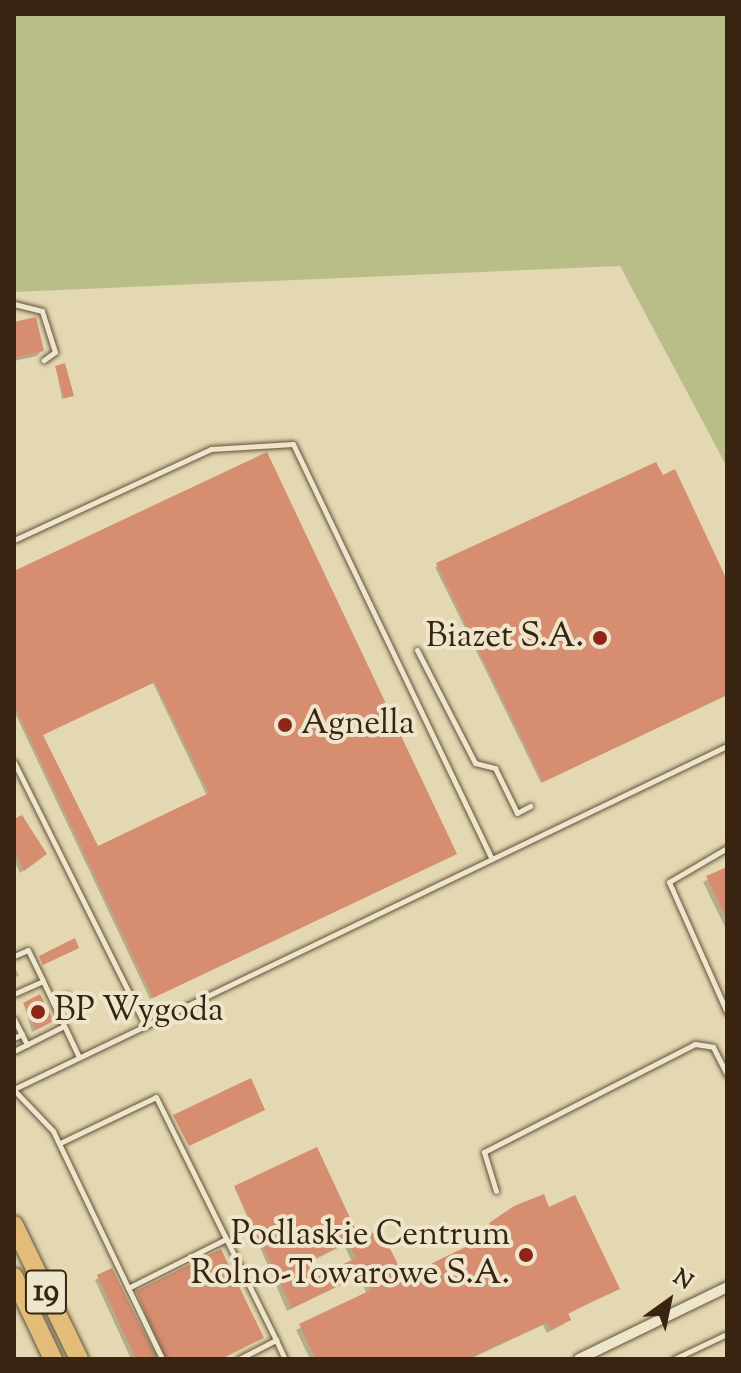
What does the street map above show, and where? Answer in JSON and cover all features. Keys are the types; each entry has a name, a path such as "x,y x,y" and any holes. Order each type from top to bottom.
{"highway":[{"name":"19","path":"14,1225 79,1359"},
{"name":"19","path":"14,1277 53,1359"}],"street":[{"path":"579,1359 727,1287"}],"lane":[{"path":"14,304 42,311 55,352 44,360"},
{"path":"14,540 211,449 293,444 492,859"},
{"path":"417,650 475,763 495,768 517,813 530,806"},
{"path":"162,1359 60,1143 14,1089 143,1021 727,746"},
{"path":"14,762 143,1021"},
{"path":"727,848 669,882 727,1012"},
{"path":"14,956 28,950 78,1055"},
{"path":"14,994 43,981"},
{"path":"53,1002 67,995"},
{"path":"15,1022 27,1045"},
{"path":"14,1051 64,1026"},
{"path":"14,1038 22,1034"},
{"path":"496,1191 484,1152 695,1044 713,1047 727,1075"},
{"path":"60,1143 156,1097 285,1359"},
{"path":"128,1288 226,1239"},
{"path":"674,1359 727,1334"},
{"path":"239,1359 276,1340"}],"green space":[{"path":"14,14 727,14 727,467 620,266 14,292"}],"building":[{"path":"36,317 44,351 14,358 14,322"},
{"path":"65,363 74,396 64,398 55,366"},
{"name":"Agnella","path":"267,452 457,854 153,998 14,705 14,571","holes":["155,682 209,793 98,846 43,735"]},
{"name":"Biazet S.A.","path":"656,462 663,475 675,469 727,580 727,695 543,782 436,563"},
{"path":"22,815 47,854 24,871 14,850 14,819"},
{"path":"727,867 727,919 706,876"},
{"path":"75,938 79,948 43,965 39,956"},
{"name":"BP Wygoda","path":"40,994 54,1021 36,1030 23,1003"},
{"path":"251,1078 265,1110 189,1146 173,1115"},
{"name":"Podlaskie Centrum Rolno-Towarowe S.A.","path":"317,1147 359,1237 381,1230 404,1277 494,1233 489,1223 514,1206 544,1194 549,1207 575,1195 620,1289 568,1313 571,1320 551,1330 547,1322 468,1359 316,1359 299,1324 371,1290 363,1274 292,1308 234,1186","holes":["348,1242 356,1258 315,1278 307,1262"]},
{"path":"221,1249 264,1338 219,1359 167,1359 136,1291"},
{"path":"112,1268 156,1359 136,1359 97,1275"}],"place":[{"name":"Biazet S.A.","path":"600,638"},
{"name":"Agnella","path":"285,725"},
{"name":"BP Wygoda","path":"38,1012"},
{"name":"Podlaskie Centrum Rolno-Towarowe S.A.","path":"526,1255"}]}
